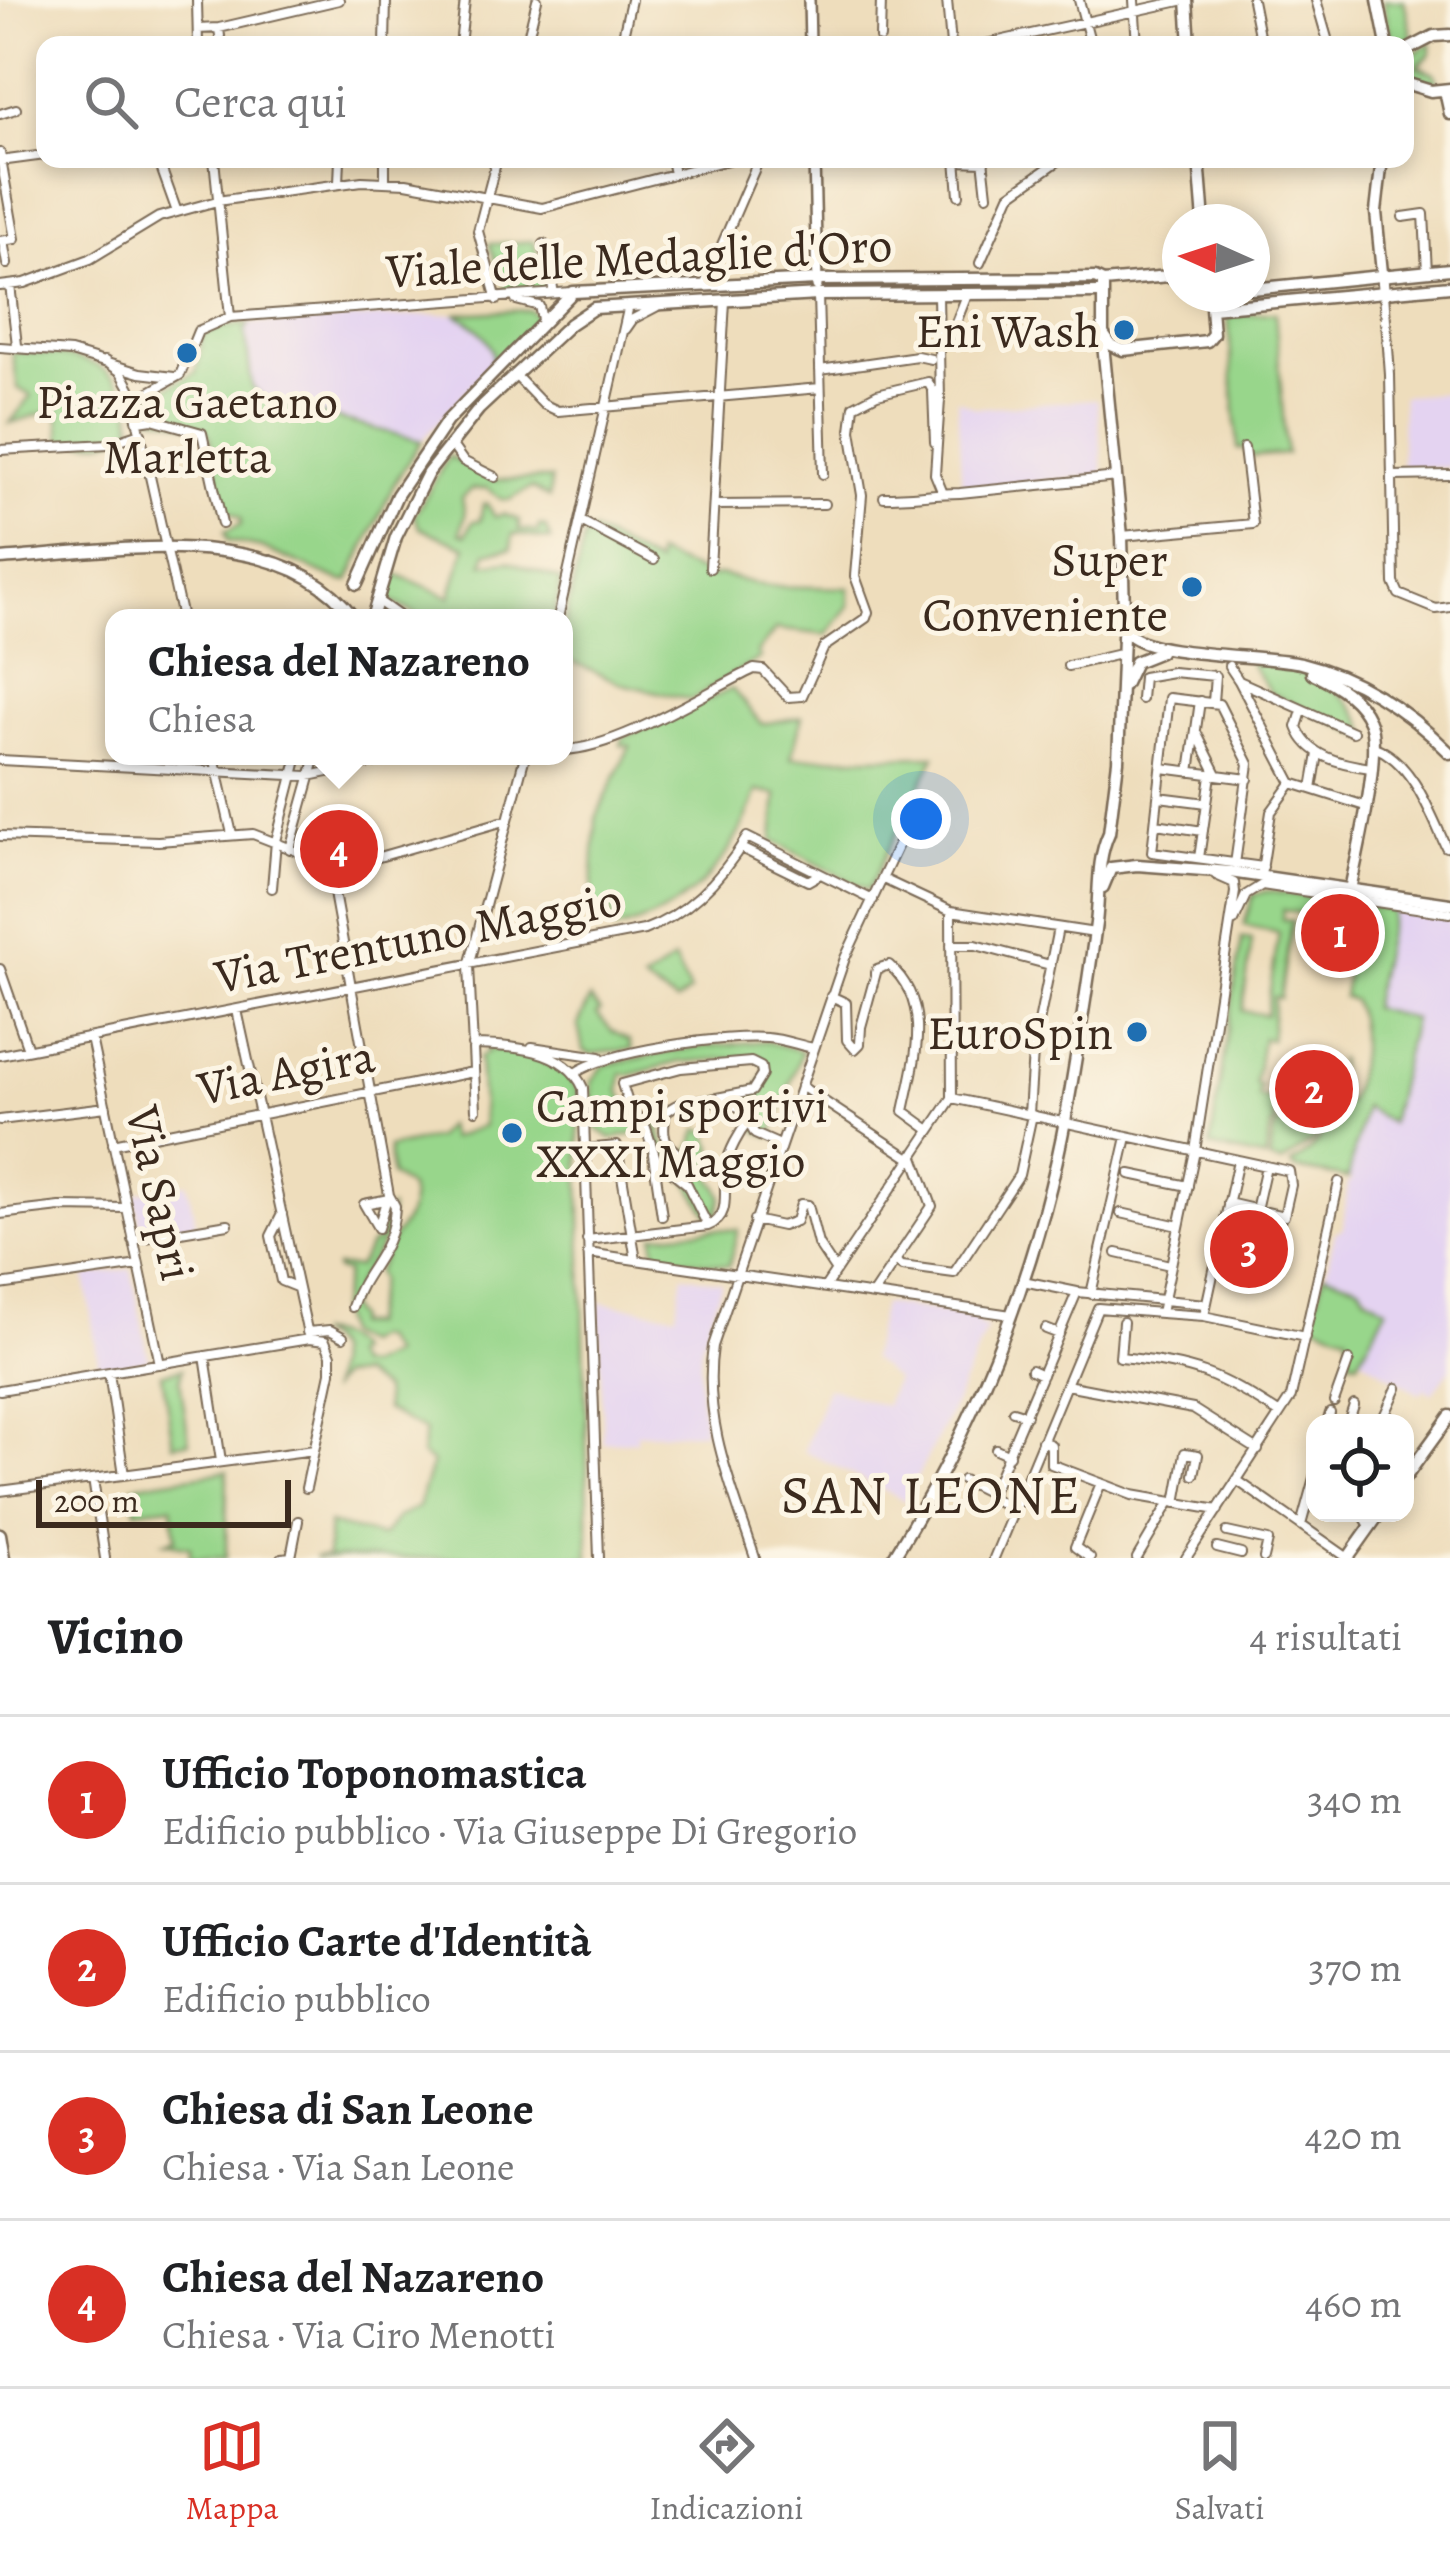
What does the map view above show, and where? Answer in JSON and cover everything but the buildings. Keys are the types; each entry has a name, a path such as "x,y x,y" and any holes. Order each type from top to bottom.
{"main road":[{"path":"1186,0 1189,36"},
{"path":"1378,0 1385,36"},
{"path":"1414,46 1434,36 1450,35"},
{"path":"1414,91 1447,93 1450,115"},
{"path":"1200,168 1203,204"},
{"path":"1381,168 1376,212 1384,293"},
{"path":"1270,287 1450,269"},
{"name":"Viale delle Medaglie d'Oro","path":"573,292 950,278 1087,278 1097,290"},
{"path":"893,1558 968,1420 1011,1315 1065,1122 1109,832 1121,702 1122,536 1097,290 1162,278"},
{"path":"1328,282 1330,298"},
{"path":"1281,286 1282,302"},
{"path":"1270,303 1450,286"},
{"name":"Viale delle Medaglie d'Oro","path":"570,324 602,306 818,295 1097,290"},
{"path":"349,609 347,597 414,466 447,421 573,292 584,302 570,324 479,409 428,473 403,520 375,609"},
{"path":"1104,335 1123,350 1207,341 1213,334 1212,312"},
{"path":"1107,371 1123,350"},
{"path":"0,559 166,548 238,553 318,583 335,593 346,609"},
{"path":"318,583 368,585 378,598"},
{"path":"1124,612 1136,641 1276,658 1359,685 1407,715 1450,753"},
{"path":"1121,702 1135,662 1154,653 1181,650"},
{"path":"1276,658 1348,694 1369,718 1374,747 1350,890"},
{"path":"1109,832 1112,854 1137,865"},
{"path":"1098,907 1108,871 1137,865 1262,872 1450,904"},
{"path":"1414,1466 1450,1416"},
{"path":"1348,1558 1373,1522"},
{"path":"0,1534 4,1558"}],"street":[{"path":"197,0 198,36"},
{"path":"198,29 339,0"},
{"path":"386,0 386,36"},
{"path":"461,36 465,0"},
{"path":"528,36 537,0"},
{"path":"623,36 631,0"},
{"path":"809,0 810,36"},
{"path":"880,0 880,36"},
{"path":"947,0 950,36"},
{"path":"1079,0 1089,36"},
{"path":"1022,36 1134,6 1186,0"},
{"path":"1252,0 1259,36"},
{"path":"1316,0 1326,36"},
{"path":"1134,6 1137,36"},
{"path":"220,28 220,36"},
{"path":"0,114 16,110"},
{"path":"7,264 2,241 15,239 0,158 36,156"},
{"path":"161,168 177,212"},
{"path":"215,168 230,317"},
{"path":"339,183 340,168"},
{"path":"385,168 385,182"},
{"path":"495,168 478,231 497,300"},
{"path":"673,168 674,174"},
{"path":"17,345 5,285 90,260 145,224 217,201 339,183 385,182 542,208 697,168"},
{"path":"704,287 755,168"},
{"path":"814,168 823,474"},
{"path":"957,168 959,195"},
{"path":"984,168 987,195"},
{"path":"980,263 1010,195 1048,168"},
{"path":"1403,217 1424,214 1426,289"},
{"path":"544,244 554,293"},
{"path":"935,442 944,295 950,278"},
{"name":"Viale delle Medaglie d'Oro","path":"176,377 185,367 198,331 230,317 573,292"},
{"path":"1384,293 1396,589 1436,609 1450,610"},
{"path":"947,345 968,294"},
{"path":"509,299 539,306 540,330"},
{"path":"710,568 725,301"},
{"path":"623,336 633,319 664,304"},
{"path":"560,609 629,305"},
{"path":"0,347 71,352 140,373 176,377"},
{"path":"820,370 916,356 931,359"},
{"path":"105,361 130,388"},
{"path":"140,373 129,378 130,388 180,609"},
{"path":"516,376 549,408 607,408 820,388"},
{"path":"135,409 139,398 176,377"},
{"path":"573,749 693,703 754,669 763,670 788,697 802,696 824,647 868,612 854,576 862,483 851,434 852,410 878,394 923,381 932,387 935,480 942,491"},
{"path":"139,421 152,419 202,433 222,524"},
{"path":"0,450 108,444 141,433"},
{"path":"450,442 463,460 495,477"},
{"path":"1122,536 1252,524 1244,448"},
{"path":"1392,476 1450,475"},
{"path":"884,497 1117,477"},
{"path":"714,505 824,504"},
{"path":"580,521 654,560"},
{"path":"378,598 391,609"},
{"path":"1067,665 1120,653"},
{"path":"1229,666 1292,783 1365,806"},
{"path":"1142,699 1143,677 1172,672 1215,676 1213,702"},
{"path":"1239,680 1353,732"},
{"path":"1234,864 1249,761 1219,704 1169,698 1152,852 1262,872 1271,812 1292,783"},
{"path":"1190,772 1200,701"},
{"path":"1302,711 1297,727 1302,741 1318,754 1371,768"},
{"path":"1196,732 1215,775 1199,859"},
{"path":"1374,747 1396,758 1446,847"},
{"path":"1312,789 1318,754"},
{"path":"0,760 292,776 362,765"},
{"path":"216,765 232,834"},
{"path":"272,888 275,841 295,765"},
{"path":"290,849 313,765"},
{"path":"476,1110 469,966 523,765"},
{"path":"1162,768 1248,779"},
{"path":"1159,797 1207,803"},
{"path":"755,1558 710,1404 713,1346 850,944 912,815"},
{"path":"330,871 509,820"},
{"path":"1156,824 1203,831"},
{"path":"0,836 138,841 259,834 325,862 371,1090 387,1200 395,1214 388,1244 358,1286 352,1307"},
{"name":"Via Trentuno Maggio","path":"0,1055 469,966 657,925 710,888 741,848 808,881 820,874 873,900"},
{"path":"1161,1313 1195,1151 1235,887 1229,879 1205,872"},
{"path":"883,879 951,911 1095,933"},
{"path":"1230,932 1250,891 1268,885 1450,913"},
{"path":"825,1287 952,1098 951,911"},
{"path":"895,1261 954,1273 1019,1175 1030,1115 1029,1082 1058,928"},
{"path":"951,945 976,944 1050,965"},
{"path":"831,996 846,1003 847,1040 855,1049 877,969 889,965 898,972 920,1024 904,1111 930,1130"},
{"path":"0,969 28,1049"},
{"path":"237,1010 308,1335"},
{"path":"472,1046 614,1057 750,1037 813,1048"},
{"name":"Via Sapri","path":"91,1038 160,1364"},
{"path":"511,1047 537,1052 575,1073 583,1088 599,1558"},
{"path":"575,1073 614,1057"},
{"path":"662,1216 646,1128 629,1106 622,1084 681,1068 752,1062 761,1067 762,1075 752,1091 685,1102 666,1112 665,1137 675,1151"},
{"name":"Via Agira","path":"113,1144 473,1072"},
{"path":"801,1086 912,1156 932,1206 873,1294"},
{"path":"952,1098 1289,1171 1284,1216 1228,1203"},
{"path":"712,1100 742,1108 755,1133 780,1145"},
{"path":"0,1120 106,1107"},
{"path":"587,1240 717,1223 723,1211 726,1166 748,1122"},
{"path":"1091,1294 1127,1137"},
{"path":"585,1149 617,1146 637,1260"},
{"path":"652,1152 686,1184 708,1226"},
{"path":"1204,1316 1238,1160"},
{"path":"1256,1210 1266,1166"},
{"path":"1130,1174 1188,1186"},
{"path":"1186,1558 1291,1396 1339,1182"},
{"path":"754,1220 782,1226 796,1221 801,1204 808,1205 818,1244 836,1271"},
{"path":"0,1214 60,1207 127,1208"},
{"path":"1120,1213 1179,1226"},
{"path":"282,1214 271,1236 281,1281 298,1287"},
{"path":"134,1240 228,1224"},
{"path":"588,1252 1011,1315"},
{"path":"1117,1253 1170,1265"},
{"path":"0,1285 139,1264"},
{"path":"1023,1281 1091,1294 1206,1304"},
{"path":"991,1496 1077,1292"},
{"path":"994,1558 1098,1308 1204,1316 1305,1337"},
{"path":"1123,1322 1120,1357 1180,1364 1226,1378 1280,1414"},
{"path":"1046,1329 1059,1334"},
{"path":"0,1390 330,1330 343,1337"},
{"path":"306,1488 332,1363 328,1343 308,1335"},
{"path":"206,1356 221,1462"},
{"path":"1334,1402 1348,1360"},
{"path":"1031,1370 1042,1375"},
{"path":"109,1372 124,1475"},
{"path":"1066,1385 1193,1409 1258,1450"},
{"path":"1386,1414 1397,1388"},
{"path":"1351,1414 1354,1405"},
{"path":"1013,1411 1026,1415"},
{"path":"1042,1441 1051,1445 1051,1464 1132,1495 1218,1510"},
{"path":"0,1491 314,1449"},
{"path":"996,1449 1009,1455"},
{"path":"1137,1558 1173,1503 1185,1453 1198,1455 1194,1475"},
{"path":"93,1479 105,1558"},
{"path":"963,1480 1013,1509"},
{"path":"1238,1481 1348,1558"},
{"path":"1090,1558 1075,1547 1101,1483"},
{"path":"1301,1525 1306,1507"},
{"path":"282,1558 291,1557 298,1521"},
{"path":"1368,1522 1370,1526"},
{"path":"1227,1532 1268,1541 1265,1558"},
{"path":"1217,1549 1241,1556 1245,1536"}],"shaded area":[{"path":"455,314 466,318 492,347 494,359 421,441 266,400 252,387 245,331 249,324"},
{"path":"1450,393 1450,467 1401,467 1402,396"},
{"path":"957,399 976,408 1097,399 1103,475 962,490"},
{"path":"1392,910 1450,919 1450,1369 1432,1394 1425,1388 1420,1394 1361,1358 1386,1308 1351,1280 1326,1273 1335,1233 1343,1228 1364,1106 1390,1122 1413,1019 1371,1009"},
{"path":"187,1183 196,1225 142,1234 134,1194"},
{"path":"131,1269 149,1360 99,1368 85,1276"},
{"path":"683,1275 722,1282 701,1344 704,1432 637,1433 636,1441 603,1442 599,1302 676,1314"},
{"path":"882,1304 980,1318 978,1326 987,1328 905,1501 804,1451 827,1387 885,1406 895,1379 870,1359"}],"green space":[{"path":"1383,0 1404,0 1412,36 1390,36"},
{"path":"1431,43 1431,54 1417,66 1434,73 1439,84 1414,78 1414,53"},
{"path":"534,241 544,289 507,291 489,244"},
{"path":"529,310 538,317 534,324 491,365 491,350 483,335 455,314"},
{"path":"1275,312 1286,454 1247,457 1246,448 1238,449 1228,316"},
{"path":"249,324 245,331 252,387 266,400 421,441 394,484 349,581 262,548 228,541 225,532 241,524 241,518 225,509 210,436 204,428 140,413 142,401 196,372 203,335"},
{"path":"12,352 96,365 120,385 132,429 98,442 61,441 58,409 10,423 31,396 18,388"},
{"path":"449,456 492,480 551,479 549,498 531,488 509,500 487,488 472,489 462,498 465,515 460,533 466,535 473,521 480,520 487,504 495,517 503,514 519,520 519,530 538,532 539,526 545,527 551,540 513,534 511,549 487,552 483,564 508,561 561,580 556,609 406,609 387,599 392,572 450,597 466,547 420,528 414,516"},
{"path":"592,531 656,565 656,554 711,577 766,586 849,588 849,606 827,635 776,629 757,653 760,658 691,700 623,684 573,662 573,609 568,609 585,534"},
{"path":"1248,660 1304,674 1337,692 1351,704 1369,738 1271,693"},
{"path":"732,689 762,724 802,717 791,758 935,756 868,890 773,841 777,795 757,791 735,840 705,880 665,911 615,930 610,908 591,909 596,818 630,746 621,745 623,738"},
{"path":"1267,891 1392,910 1371,1008 1413,1019 1390,1123 1364,1107 1348,1178 1295,1169 1291,1164 1323,1132 1339,1058 1336,1094 1347,1103 1356,1079 1359,1025 1352,1000 1343,997 1354,924 1283,910 1282,919 1292,921 1280,998 1274,997 1270,1040 1262,1038 1255,1084 1260,1086 1258,1097 1269,1099 1278,1112 1273,1116 1276,1122 1271,1126 1265,1159 1210,1147 1242,938 1252,940 1242,1011 1266,1015 1279,933 1244,925 1253,895"},
{"path":"674,960 690,992 676,1002 643,982"},
{"path":"590,999 600,1011 597,1014 612,1031 629,1040 632,1049 590,1054 583,1050 578,1025"},
{"path":"764,1041 802,1051 771,1137 757,1131 746,1106 717,1100 756,1092 767,1068 753,1057 679,1062 622,1073 620,1091 643,1132 612,1139 593,1126 592,1081 604,1065 692,1048"},
{"path":"486,1049 551,1065 578,1090 589,1558 314,1558 327,1557 329,1524 382,1537 397,1518 418,1507 432,1463 421,1455 425,1431 385,1410 383,1390 360,1375 339,1377 330,1389 332,1350 315,1334 332,1335 347,1343 355,1352 350,1355 356,1366 366,1367 391,1355 380,1339 362,1344 343,1334 338,1310 346,1273 336,1267 357,1267 377,1242 390,1207 385,1237 356,1283 347,1308 355,1319 353,1325 369,1325 379,1280 376,1272 411,1203 409,1188 391,1176 388,1148 435,1138 446,1126 450,1139 483,1126 479,1057"},
{"path":"1284,1120 1322,1127 1313,1141 1282,1163 1269,1160 1275,1128"},
{"path":"655,1121 666,1148 678,1160 691,1149 699,1129 708,1132 713,1148 708,1171 722,1196 717,1217 709,1216 688,1182 658,1154"},
{"path":"738,1230 729,1266 656,1255 654,1235"},
{"path":"1324,1273 1360,1285 1387,1309 1358,1361 1351,1360 1347,1334 1312,1322"},
{"path":"182,1369 189,1442 173,1444 162,1373"},
{"path":"227,1471 226,1558 190,1558 190,1547 165,1542 176,1538 172,1506 136,1510 133,1485"}],"place":[{"name":"Eni Wash","path":"1124,330"},
{"name":"Piazza Gaetano Marletta","path":"187,353"},
{"name":"Super Conveniente","path":"1192,587"},
{"name":"Chiesa del Nazareno","path":"339,849"},
{"name":"Ufficio Toponomastica","path":"1340,933"},
{"name":"EuroSpin","path":"1137,1032"},
{"name":"Ufficio Carte d'Identità","path":"1314,1089"},
{"name":"Campi sportivi XXXI Maggio","path":"512,1133"},
{"name":"Chiesa di San Leone","path":"1249,1249"}],"district":[{"name":"SAN LEONE","path":"932,1494"}]}
